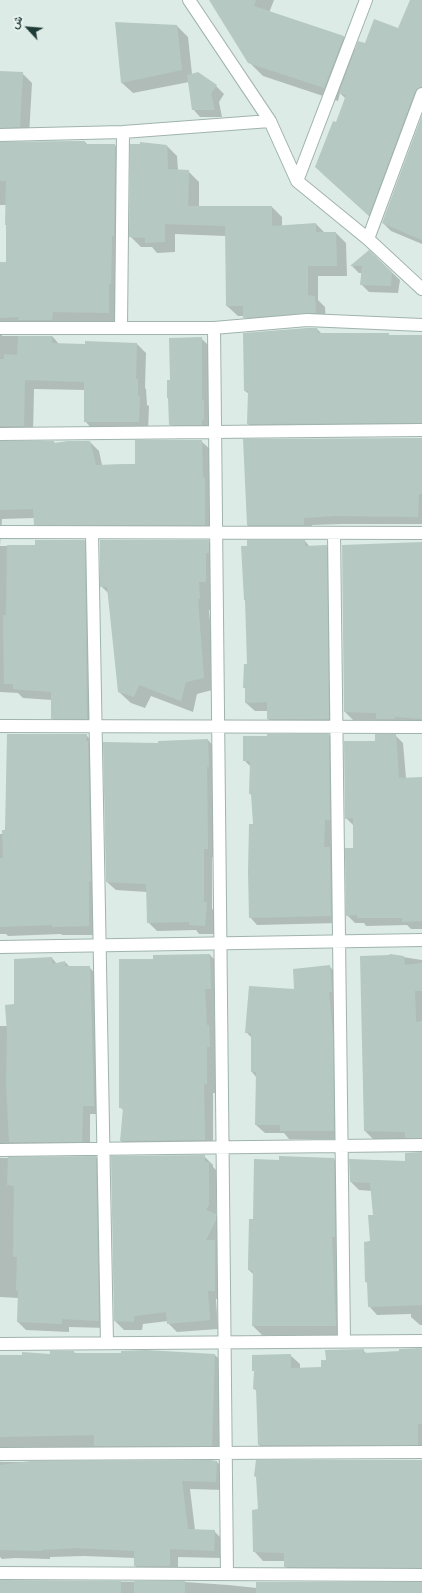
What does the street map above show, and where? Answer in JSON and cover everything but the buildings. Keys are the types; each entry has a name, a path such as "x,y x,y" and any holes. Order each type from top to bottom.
{"street":[{"path":"189,0 270,121 297,181 368,239 422,289"},
{"path":"297,181 366,0"},
{"path":"368,239 422,94"},
{"path":"0,135 123,132 270,121"},
{"path":"121,328 123,132"},
{"path":"0,328 214,328 307,320 422,325"},
{"path":"214,328 227,1574"},
{"path":"0,434 422,430"},
{"path":"0,532 422,533"},
{"path":"92,533 107,1343"},
{"path":"334,533 344,1342"},
{"path":"0,726 422,727"},
{"path":"0,948 422,940"},
{"path":"0,1150 422,1145"},
{"path":"0,1344 422,1341"},
{"path":"0,1454 422,1452"},
{"path":"0,1573 422,1575"}]}
